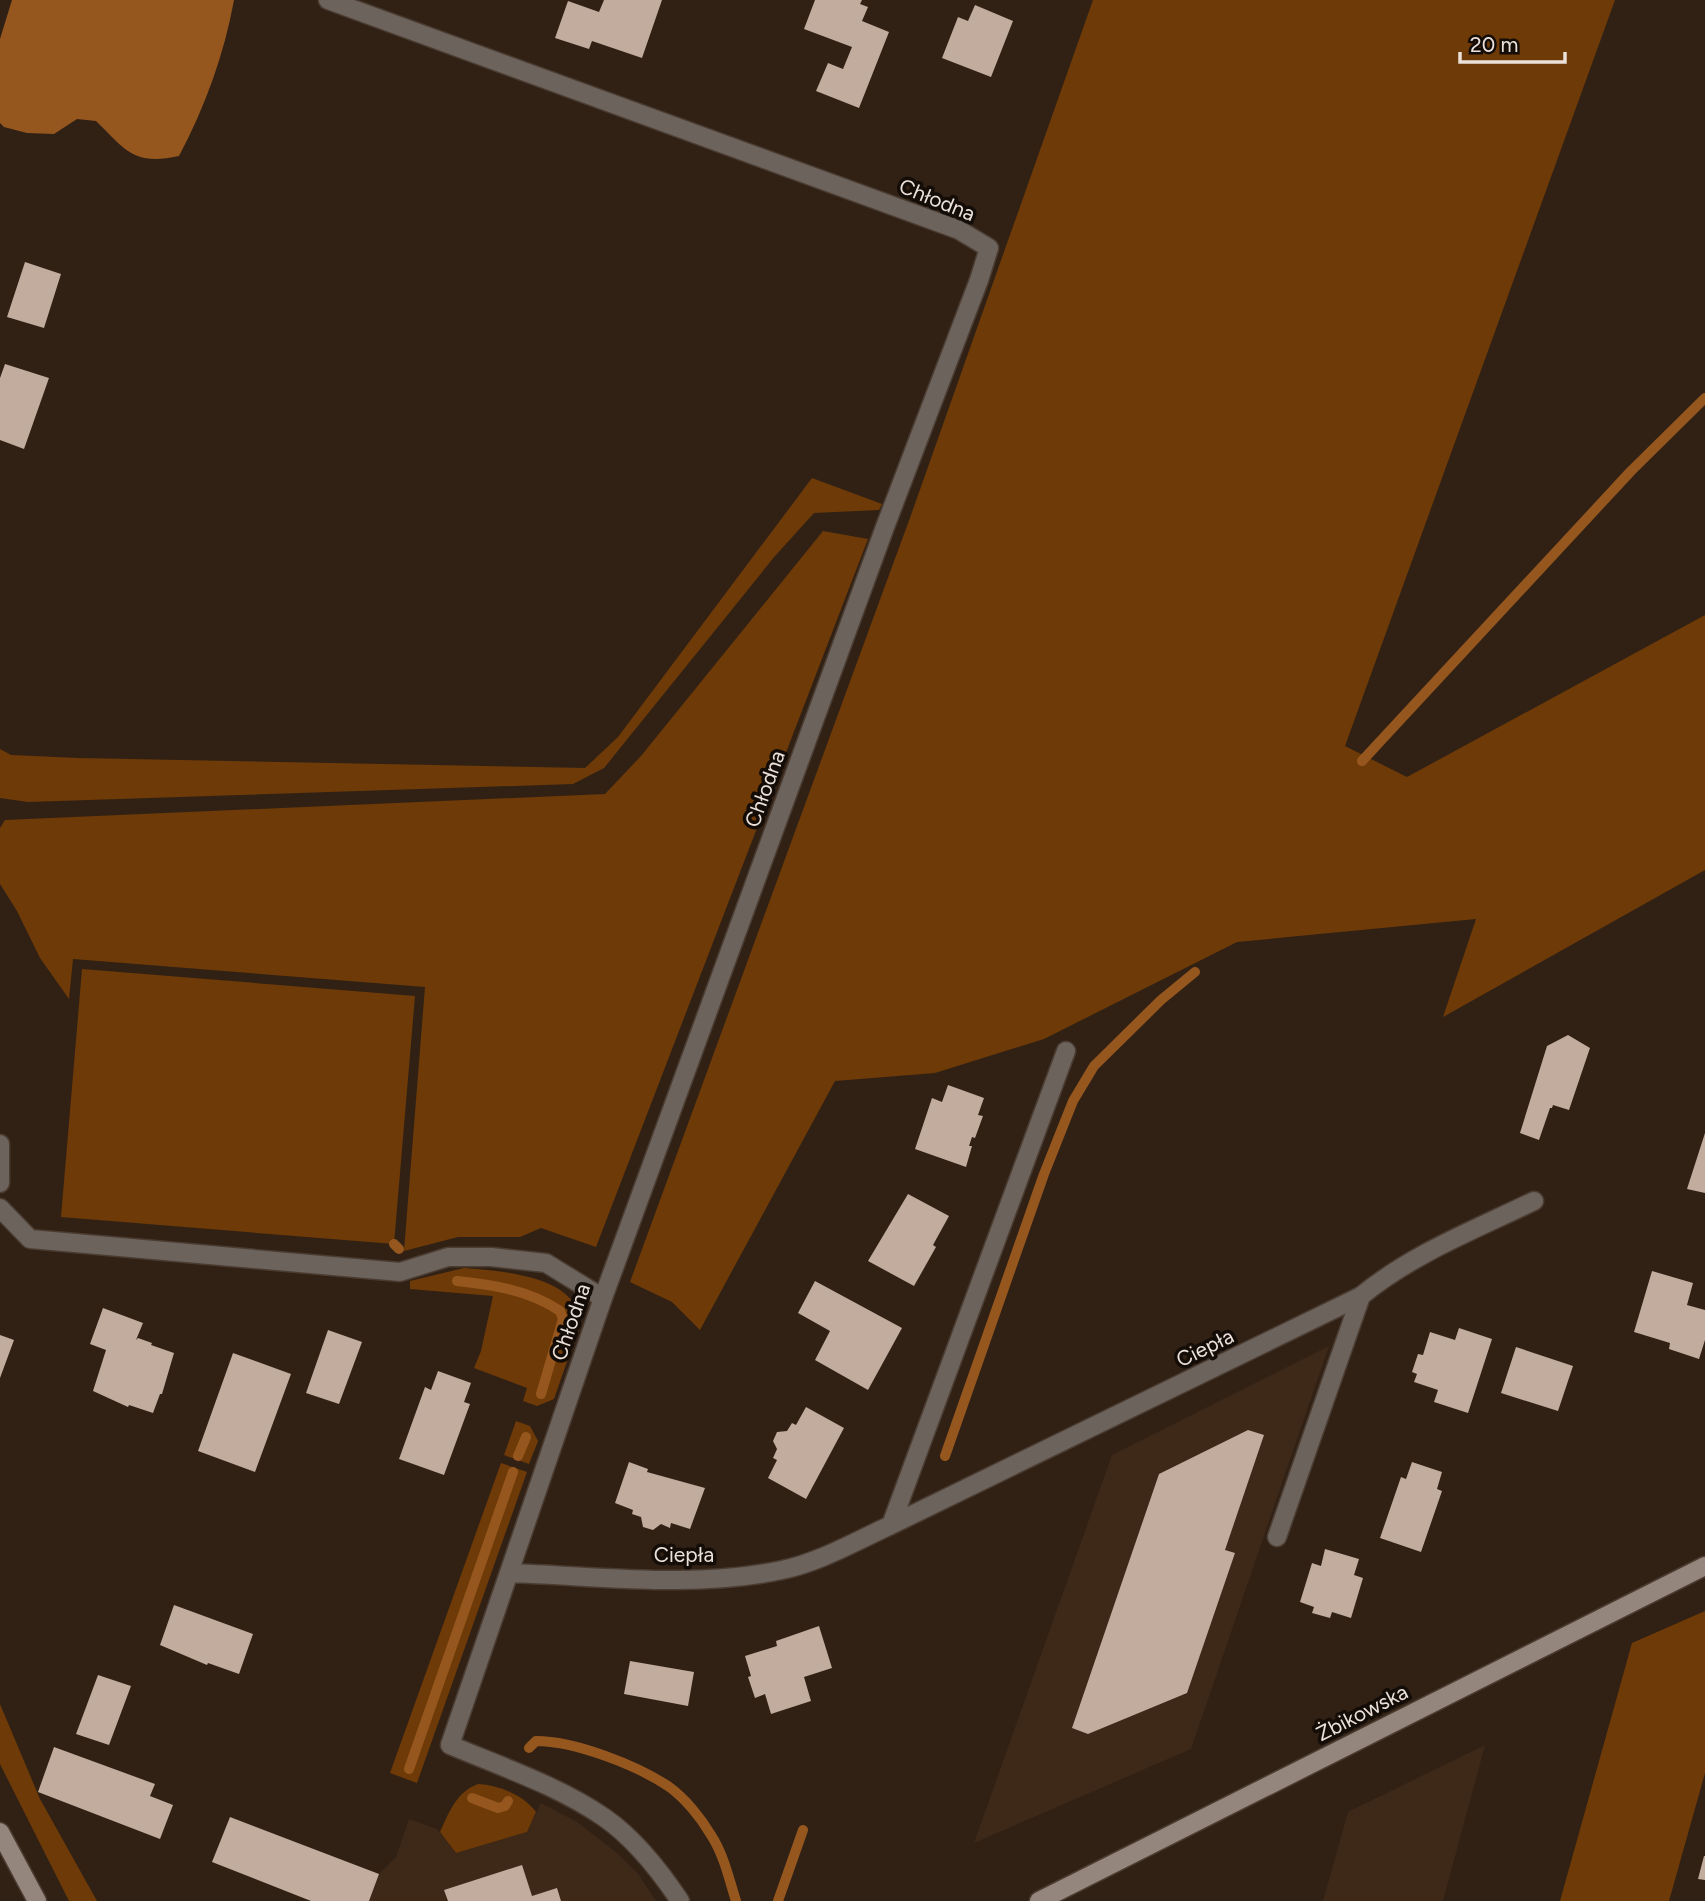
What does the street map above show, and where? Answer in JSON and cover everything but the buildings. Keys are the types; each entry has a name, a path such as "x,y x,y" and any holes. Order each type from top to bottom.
{"main road":[{"name":"Żbikowska","path":"1039,1901 1705,1566"},
{"path":"0,1832 37,1901"}],"street":[{"name":"Chłodna","path":"328,0 959,230 989,248 603,1298 450,1745 555,1790 607,1819 638,1847 680,1901"},
{"path":"891,1525 1066,1051"},
{"path":"0,1144 0,1183"},
{"name":"Ciepła","path":"509,1573 669,1579 728,1578 784,1570 826,1555 1361,1296 1413,1259 1534,1201"},
{"path":"0,1208 30,1239 400,1272 448,1257 491,1257 546,1263 603,1298"},
{"path":"1277,1537 1361,1296"}],"shaded area":[{"path":"12,0 234,0 213,80 179,156 163,159 140,157 123,147 96,121 77,119 54,134 27,133 4,127 0,123 0,39"},
{"path":"1093,0 1615,0 1345,746 1407,777 1705,615 1705,870 1443,1017 1476,919 1237,942 1044,1039 935,1073 835,1081 700,1330 672,1302 630,1282 911,515"},
{"path":"812,478 882,504 879,510 814,513 775,556 604,768 573,784 28,802 0,798 0,749 11,755 78,758 585,768 618,737"},
{"path":"823,531 868,539 596,1247 541,1228 520,1237 458,1237 404,1251 425,987 73,959 69,999 40,958 17,911 0,884 0,828 5,820 605,794 641,756"},
{"path":"82,969 415,996 394,1244 61,1217"},
{"path":"464,1268 536,1279 554,1286 568,1296 577,1309 579,1329 554,1399 537,1406 523,1401 527,1388 474,1368 481,1351 493,1296 410,1289 410,1281"},
{"path":"1329,1346 1191,1749 974,1843 1112,1455"},
{"path":"516,1421 530,1426 538,1441 529,1464 504,1455"},
{"path":"501,1463 527,1472 417,1783 390,1773"},
{"path":"1705,1611 1705,1773 1669,1901 1560,1901 1632,1643"},
{"path":"0,1704 40,1799 97,1901 69,1901 0,1764"},
{"path":"1485,1745 1443,1901 1323,1901 1348,1812"},
{"path":"478,1784 510,1792 536,1812 527,1832 456,1853 440,1832 459,1798"},
{"path":"541,1803 577,1822 617,1853 638,1874 656,1901 369,1901 379,1874 396,1857 409,1819 437,1829 456,1853 527,1832"}],"waterway":[{"path":"1362,761 1631,471 1705,398"},
{"path":"945,1456 1044,1174 1073,1101 1094,1066 1161,1000 1195,972"},
{"path":"394,1244 399,1249"},
{"path":"457,1281 524,1293 560,1311 563,1319 541,1394"},
{"path":"518,1456 526,1437"},
{"path":"409,1769 513,1472"},
{"path":"529,1748 536,1741 569,1745 639,1770 668,1786 692,1809 716,1843 736,1901"},
{"path":"472,1798 498,1808 505,1806 508,1801"},
{"path":"778,1901 803,1830"}]}
